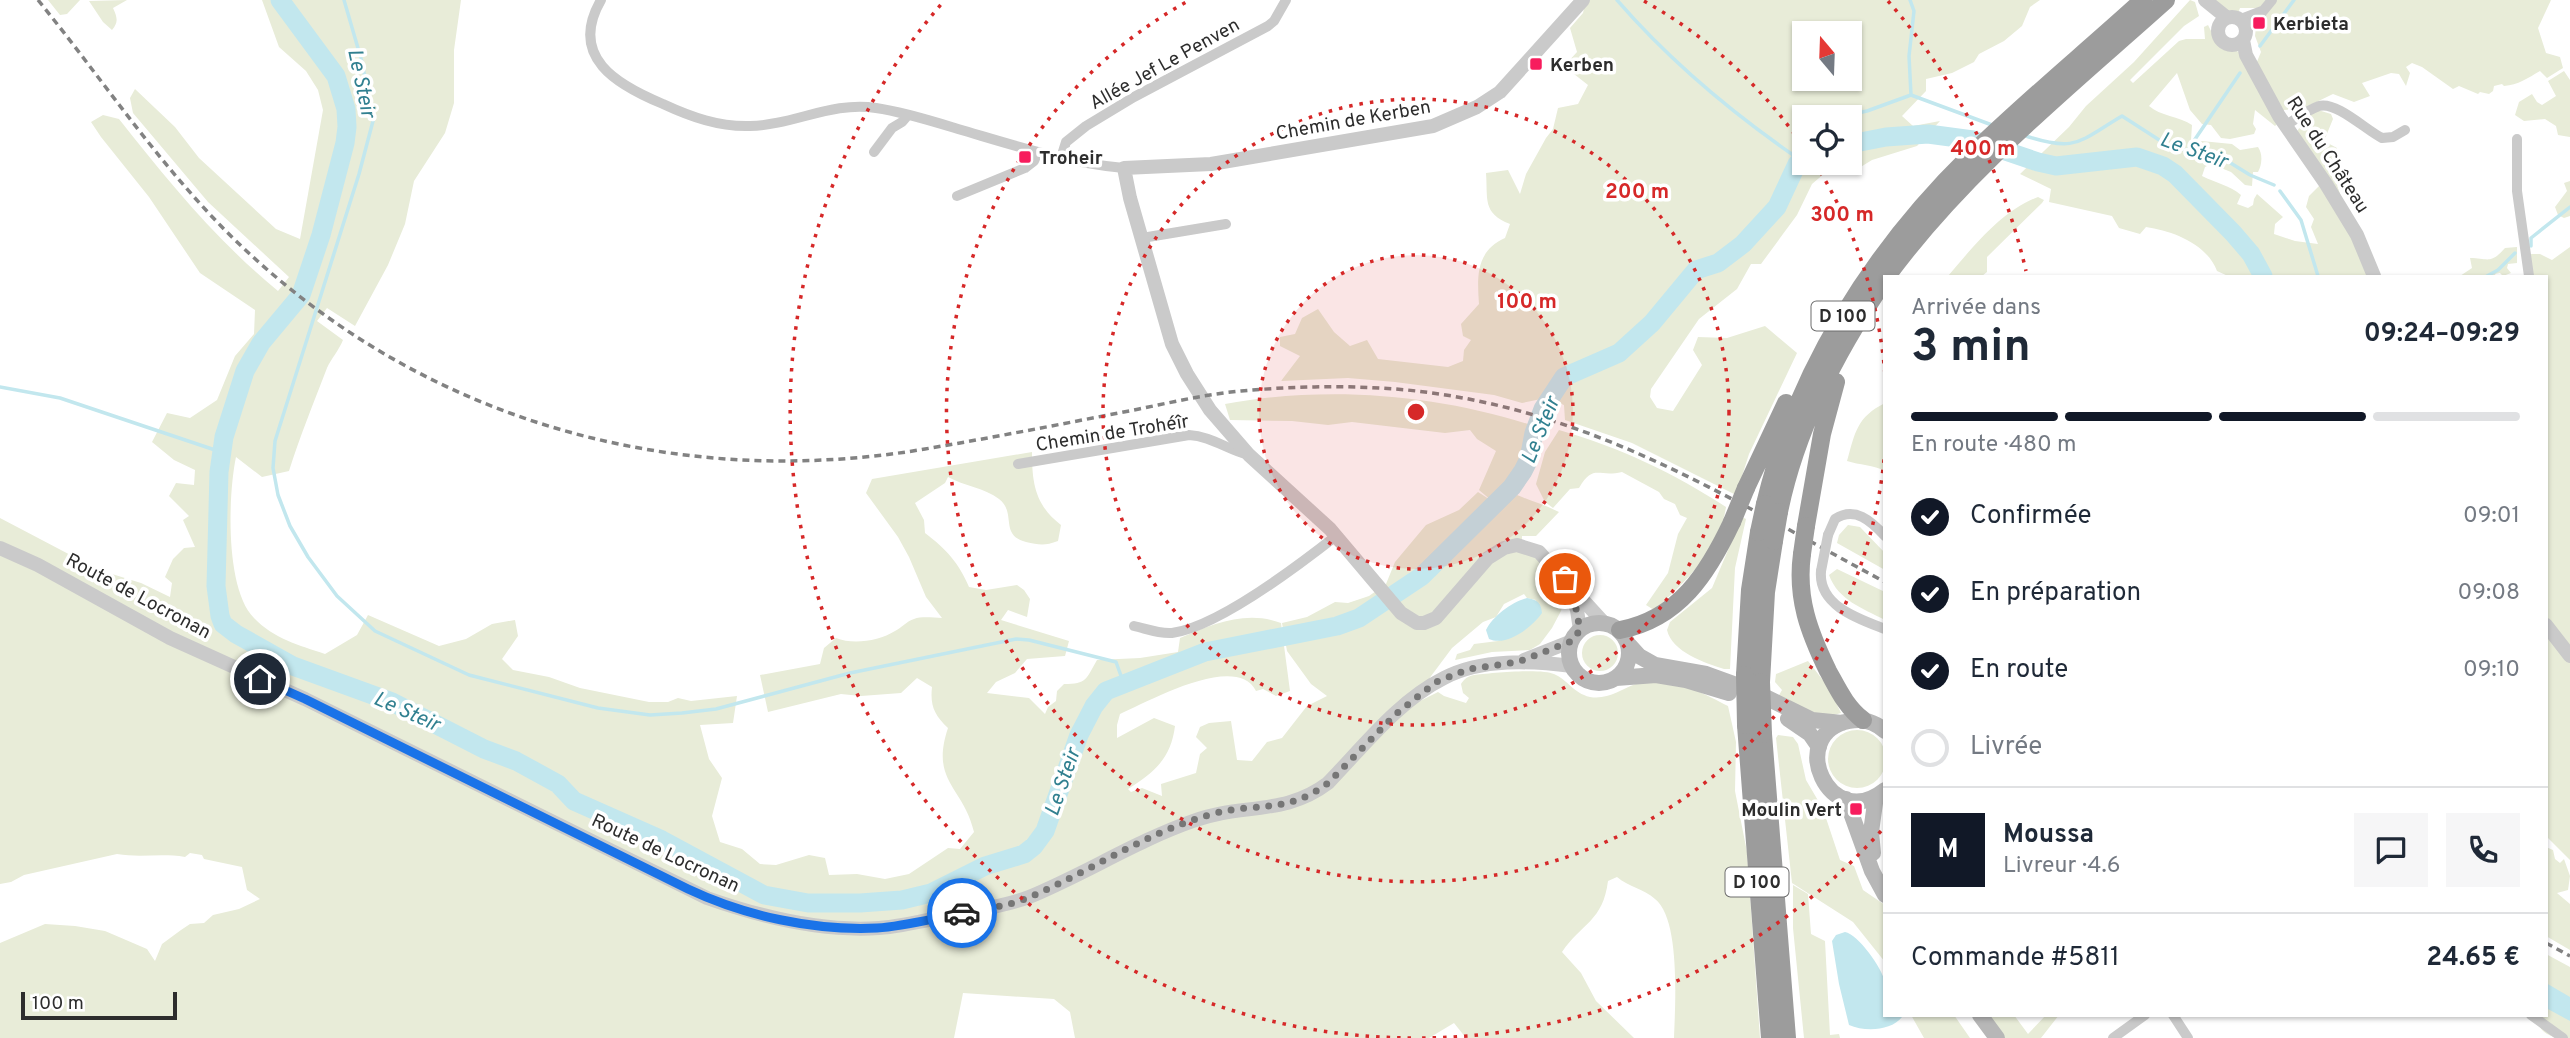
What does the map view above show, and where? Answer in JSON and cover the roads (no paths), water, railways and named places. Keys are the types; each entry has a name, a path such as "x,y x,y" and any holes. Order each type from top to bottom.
{"highway":[{"name":"D 100","path":"1863,720 1851,710 1841,695 1807,625 1799,582 1818,450 1829,403 1880,277 1920,210 2026,116 2143,0"},
{"name":"D 100","path":"2026,116 2071,85 2166,0"},
{"name":"D 100","path":"1618,633 1655,619 1686,595 1712,562 1789,397 1819,346 1880,277"},
{"name":"D 100","path":"1770,1038 1746,725 1766,592 1766,537 1778,454 1797,404 1830,337 1880,277"},
{"name":"D 100","path":"1772,508 1841,350 1868,304"},
{"name":"D 100","path":"1753,679 1763,734 1787,1038"}],"main road":[{"path":"1819,747 1810,734 1798,724 1722,691 1686,680 1656,675 1616,678 1602,684 1593,683 1577,674 1572,666 1569,653 1576,635 1596,623 1618,633 1639,656 1655,665 1706,674 1753,691 1812,720 1842,723 1863,720 1883,729"},
{"path":"1616,678 1629,662 1618,633"},
{"path":"1842,723 1824,737 1819,747 1817,758 1822,780 1833,793 1846,799 1866,800 1880,793"},
{"path":"1880,793 1871,840 1883,876"},
{"path":"1846,799 1872,871 1883,891"},
{"path":"1971,1017 1986,1038"},
{"path":"1981,1017 1997,1038"}],"street":[{"path":"601,0 595,10 591,29 591,47 600,64 627,88 693,117 720,124 749,126 773,124 838,107 864,106 908,115 1061,158 1124,168 1128,192 1170,337 1179,359 1210,410 1249,455 1336,536 1401,613 1417,623 1436,618 1480,565 1498,551 1510,546 1524,545 1539,552 1618,633"},
{"name":"Allée Jef Le Penven","path":"1061,158 1066,142 1077,132 1134,97 1268,26 1286,0"},
{"name":"Chemin de Kerben","path":"1124,168 1223,162 1433,126 1477,107 1500,92 1583,0"},
{"path":"2207,3 2234,29 2254,22 2272,0"},
{"name":"Rue du Château","path":"2234,29 2285,126 2357,234 2374,275"},
{"path":"2285,126 2324,105 2335,108 2382,138 2390,138 2405,130"},
{"path":"874,152 892,128 908,115"},
{"path":"2517,139 2517,191 2529,275"},
{"path":"957,196 1025,168 1034,161 1038,152"},
{"path":"1142,238 1226,224"},
{"name":"Chemin de Trohéîr","path":"1018,464 1189,435 1207,437 1233,451 1249,455"},
{"path":"1883,534 1866,518 1851,514 1835,519 1828,535 1821,571 1822,587 1838,606 1850,615 1883,628"},
{"path":"1134,626 1169,633 1206,621 1263,590 1336,536"},
{"name":"Route de Locronan","path":"0,548 38,565 170,638 305,699 708,898 762,915 836,927 889,927 1011,903 1028,897 1125,849 1193,820 1226,811 1292,803 1316,792 1396,714 1436,682 1469,669 1518,662 1572,666"},
{"path":"1565,579 1575,603 1576,635"},
{"path":"2548,628 2570,656"},
{"name":"Route de Locronan","path":"1518,662 1576,635"},
{"path":"2113,1038 2141,1017"},
{"path":"2173,1017 2188,1038"},
{"path":"2534,1017 2563,1038"}],"water":[{"path":"1527,598 1540,604 1542,613 1538,618 1511,638 1496,641 1489,639 1486,630 1493,620 1509,606"},
{"path":"1845,932 1850,934 1869,952 1883,976 1883,1017 1902,1017 1897,1022 1885,1028 1870,1029 1849,1025 1832,941 1836,935"},
{"path":"2548,984 2570,997 2570,1021 2548,1009"}],"waterway":[{"name":"Le Steir","path":"280,0 336,76 346,109 347,127 321,235 301,295 261,343 245,371 224,437 219,472 216,586 223,624 293,666 392,702 484,749 516,761 558,784 574,801 662,840 764,895 808,903 902,900 931,893 985,866 1024,854 1045,831 1079,735 1094,706 1106,691 1205,652 1337,626 1359,618 1422,576 1512,487 1529,459 1534,433 1543,409 1564,377 1619,353 1652,323 1696,270 1718,263 1743,244 1777,207 1792,175"},
{"name":"Le Steir","path":"344,0 362,62 373,121 359,174 275,441 273,468 278,495 290,526 308,557 337,596 375,631 469,675 598,708 650,715 716,709 850,673 1016,639 1116,662 1124,684"},
{"path":"1617,0 1658,44 1702,84 1792,154"},
{"path":"1910,0 1914,11 1909,56 1911,95"},
{"path":"2260,46 2294,0"},
{"path":"2187,151 2240,73"},
{"name":"Le Steir","path":"1862,112 1911,95 1992,125"},
{"name":"Le Steir","path":"2023,135 2066,144 2085,138 2122,116 2167,145 2229,162 2274,185"},
{"name":"Le Steir","path":"1862,142 1928,134 1973,140 2056,166 2137,157 2163,166 2175,174 2233,233 2251,254 2262,275"},
{"name":"Le Steir","path":"2280,191 2301,220 2318,275"},
{"path":"2531,246 2531,238 2570,207"},
{"path":"2489,275 2515,253"},
{"path":"0,387 60,398 221,452"}],"railway":[{"path":"38,0 149,144 196,199 221,226 294,292 372,347 456,391 545,425 637,448 731,459 828,460 925,449 1228,392 1324,387 1407,390 1473,400 1536,416 1597,437 1713,489 1883,581"},
{"path":"2548,944 2570,956"}],"place":[{"name":"Kerbieta","path":"2259,23"},
{"name":"Kerben","path":"1536,64"},
{"name":"Troheir","path":"1025,157"},
{"name":"Moulin Vert","path":"1856,809"}]}
